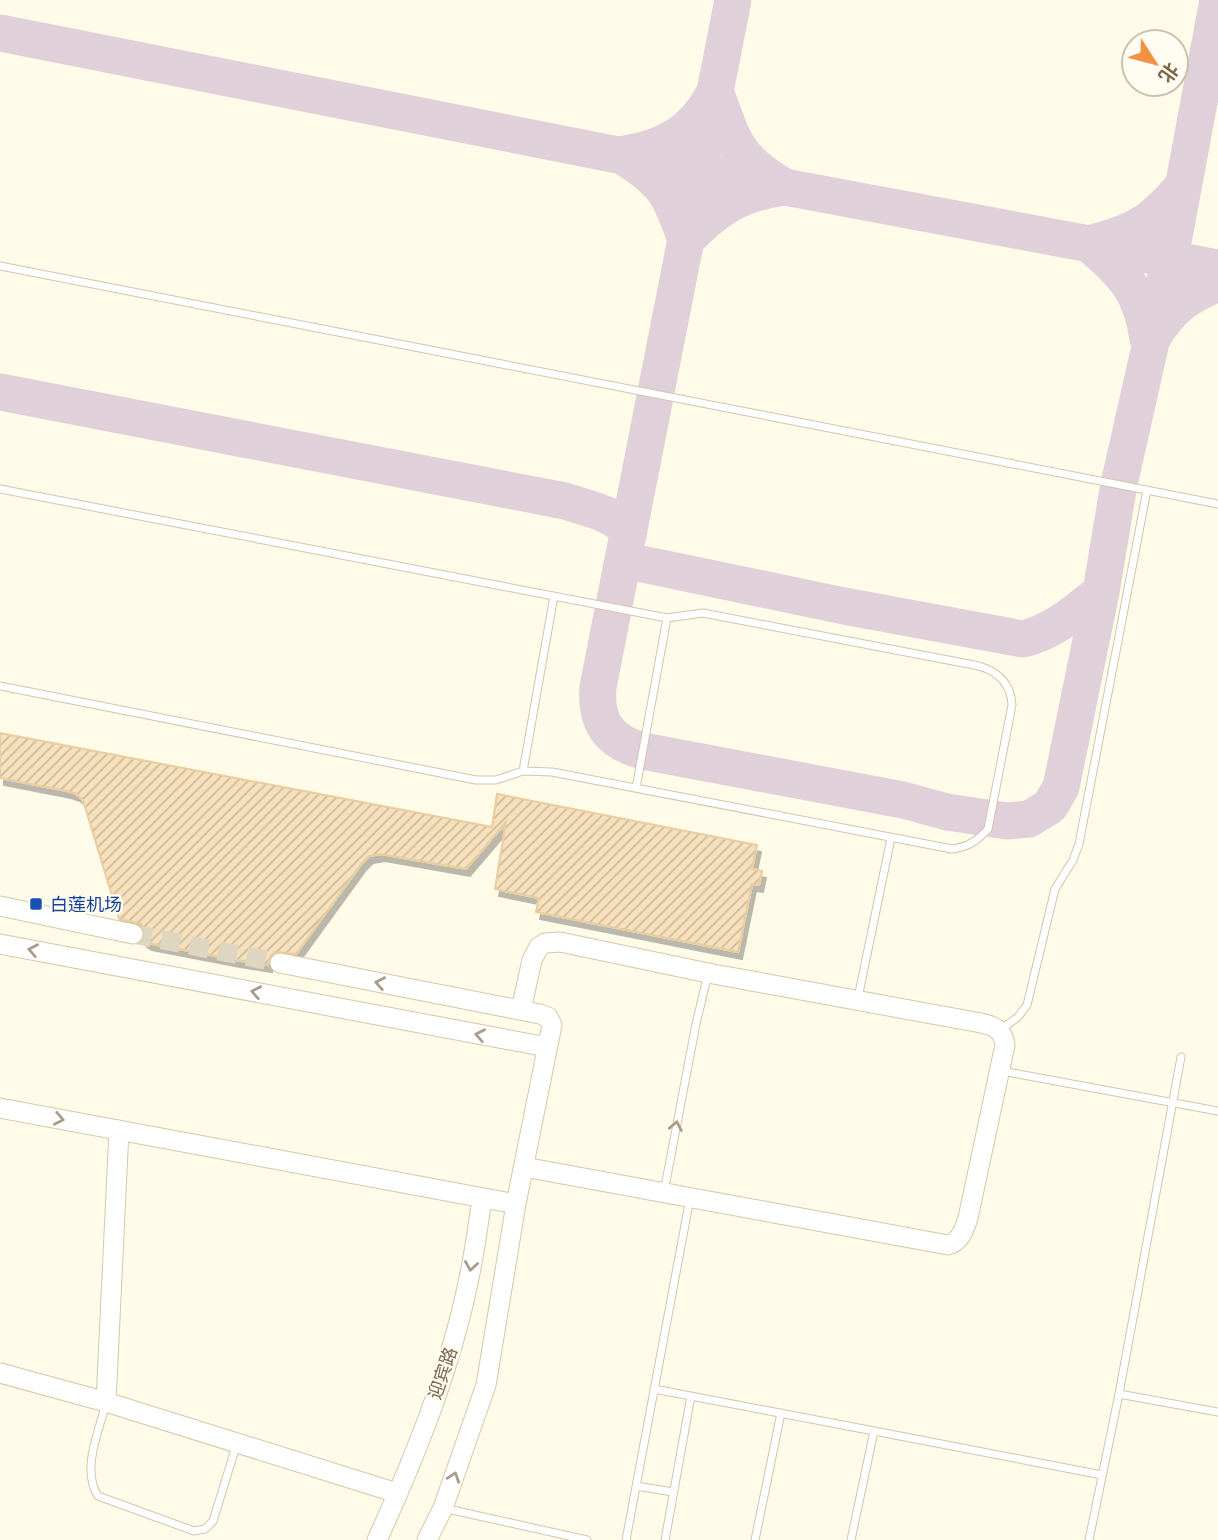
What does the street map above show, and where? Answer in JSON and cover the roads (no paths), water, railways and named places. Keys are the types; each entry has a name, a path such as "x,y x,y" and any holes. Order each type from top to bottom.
{"street":[{"path":"0,906 133,934"},
{"path":"521,1010 535,953 551,941 981,1023 999,1030 1005,1045 968,1218 961,1236 953,1244 931,1243 524,1167"},
{"path":"0,944 547,1048"},
{"path":"280,963 521,1010 544,1015 550,1020 552,1028 516,1204 486,1385 443,1508 427,1540"},
{"path":"0,1108 516,1204"},
{"path":"106,1402 119,1130"},
{"name":"迎宾路","path":"378,1540 440,1384 455,1335 470,1277 482,1198"},
{"path":"0,1373 106,1402 397,1493"}],"lane":[{"path":"0,266 1218,504"},
{"path":"0,489 667,618 703,613 979,666 991,670 1005,681 1012,693 1012,705 988,830 965,848 953,849 552,772 523,771 496,780 476,780 0,686"},
{"path":"999,1030 1018,1017 1027,1005 1055,889 1073,860 1079,844 1147,490"},
{"path":"523,771 554,596"},
{"path":"636,788 667,618"},
{"path":"857,1001 891,838"},
{"path":"663,1193 708,973"},
{"path":"1089,1540 1119,1394 1181,1057"},
{"path":"1000,1071 1218,1111"},
{"path":"626,1540 690,1198"},
{"path":"654,1389 1102,1475"},
{"path":"1119,1394 1218,1412"},
{"path":"665,1540 691,1396"},
{"path":"106,1402 90,1470 91,1485 98,1496 194,1531 205,1529 213,1521 237,1443"},
{"path":"755,1540 781,1413"},
{"path":"851,1540 874,1431"},
{"path":"636,1486 673,1492"},
{"path":"443,1508 587,1540"}],"tunnel":[{"path":"133,934 280,963"}],"place":[{"name":"白莲机场","path":"36,904"}]}
